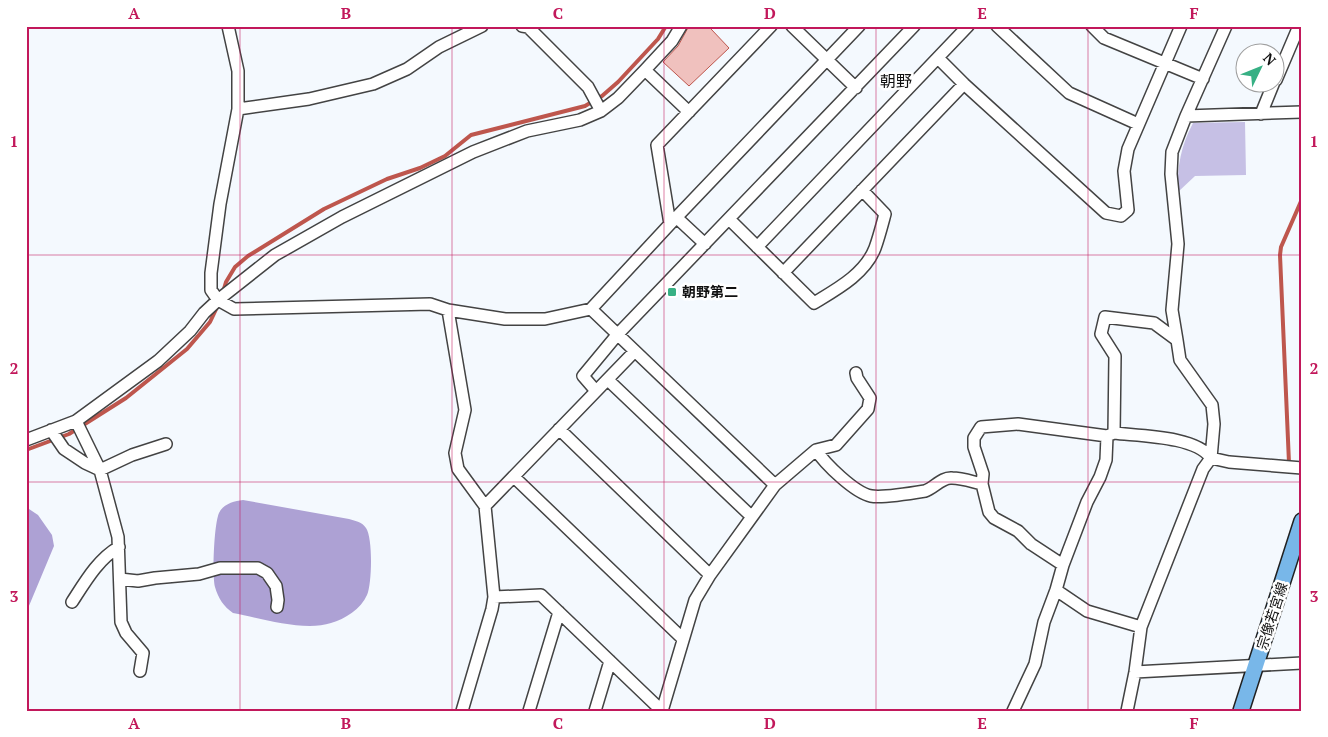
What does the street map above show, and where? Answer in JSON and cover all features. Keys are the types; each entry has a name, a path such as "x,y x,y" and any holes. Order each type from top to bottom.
{"main road":[{"name":"宗像若宮線","path":"1241,711 1302,521"}],"street":[{"path":"228,26 238,71 238,109 220,204 211,273 211,290 218,300 234,309 430,304 448,310 505,319 545,319 591,309 673,220 859,26"},
{"path":"238,109 309,99 373,84 407,69 439,47 482,26"},
{"path":"26,440 76,421 158,361 190,331 204,313 218,300 275,256 342,217 474,152 527,131 580,120 601,111 618,98 672,41 680,26"},
{"path":"705,244 673,220 657,145 770,26"},
{"path":"792,26 856,88"},
{"path":"596,391 582,376 617,335 914,26"},
{"path":"757,247 968,26"},
{"path":"997,26 1069,93 1138,124"},
{"path":"1092,26 1104,38 1203,80"},
{"path":"1104,38 1109,26"},
{"path":"938,58 1106,213 1121,216 1128,210 1124,171 1128,149 1181,26"},
{"path":"1127,711 1141,627 1203,469 1211,458 1214,424 1212,405 1180,360 1172,310 1178,244 1171,174 1172,152 1226,26"},
{"path":"1286,56 1299,26"},
{"path":"527,27 588,87 601,111"},
{"path":"645,70 689,112"},
{"path":"783,273 964,84"},
{"path":"1261,114 1270,92"},
{"path":"1186,116 1302,112"},
{"path":"729,219 814,303 848,281 866,264 875,250 885,214 862,190"},
{"path":"591,309 775,485"},
{"path":"448,310 465,410 454,453 458,468 484,506 494,597 462,711"},
{"path":"1013,711 1035,664 1044,622 1063,565 1086,502 1100,477 1106,460 1110,434 1115,356 1101,334 1105,317 1154,322 1177,340"},
{"path":"484,506 634,352"},
{"path":"494,597 541,595 662,711 695,600 710,575 775,485 816,450 836,445 868,409 870,398 857,378 856,372"},
{"path":"608,380 751,516"},
{"path":"76,421 100,470 118,537 121,622 126,633 144,653 140,671"},
{"path":"1063,565 1031,544 1018,531 994,518 989,512 982,484 983,474 974,447 974,438 981,427 1018,424 1182,441 1206,450 1211,458 1229,462 1302,468"},
{"path":"559,429 710,575"},
{"path":"51,430 64,449 85,463 100,470"},
{"path":"100,470 132,455 166,444"},
{"path":"816,450 823,460 863,494 873,496 927,490 947,478 982,484"},
{"path":"514,477 683,639"},
{"path":"72,602 87,579 110,552 119,547"},
{"path":"120,579 138,581 199,574 220,568 258,568 267,573 276,586 277,607"},
{"path":"1056,590 1087,611 1141,627"},
{"path":"529,711 559,612"},
{"path":"595,711 610,661"},
{"path":"1135,672 1302,663"}],"shaded area":[{"path":"689,26 713,26 711,29 729,48 689,86 663,62 678,46"},
{"path":"1245,122 1246,175 1195,176 1178,192 1178,173 1181,156 1185,140 1193,123"},
{"path":"243,500 349,519 363,524 370,541 371,561 369,589 361,605 347,616 331,623 308,626 269,621 230,611 218,595 214,581 217,519 223,507"},
{"path":"26,507 38,515 52,535 54,546 26,613"}],"waterway":[{"path":"223,292 226,282 235,267 248,256 324,209 387,179 420,168 445,156 471,135 585,106 602,96 618,82 658,39 666,26"},
{"path":"1289,463 1280,255 1281,247 1302,199"},
{"path":"26,450 69,434 126,398 187,349 210,322 219,303"}],"place":[{"name":"朝野第二","path":"672,292"}],"district":[{"name":"朝野","path":"896,81"}]}
